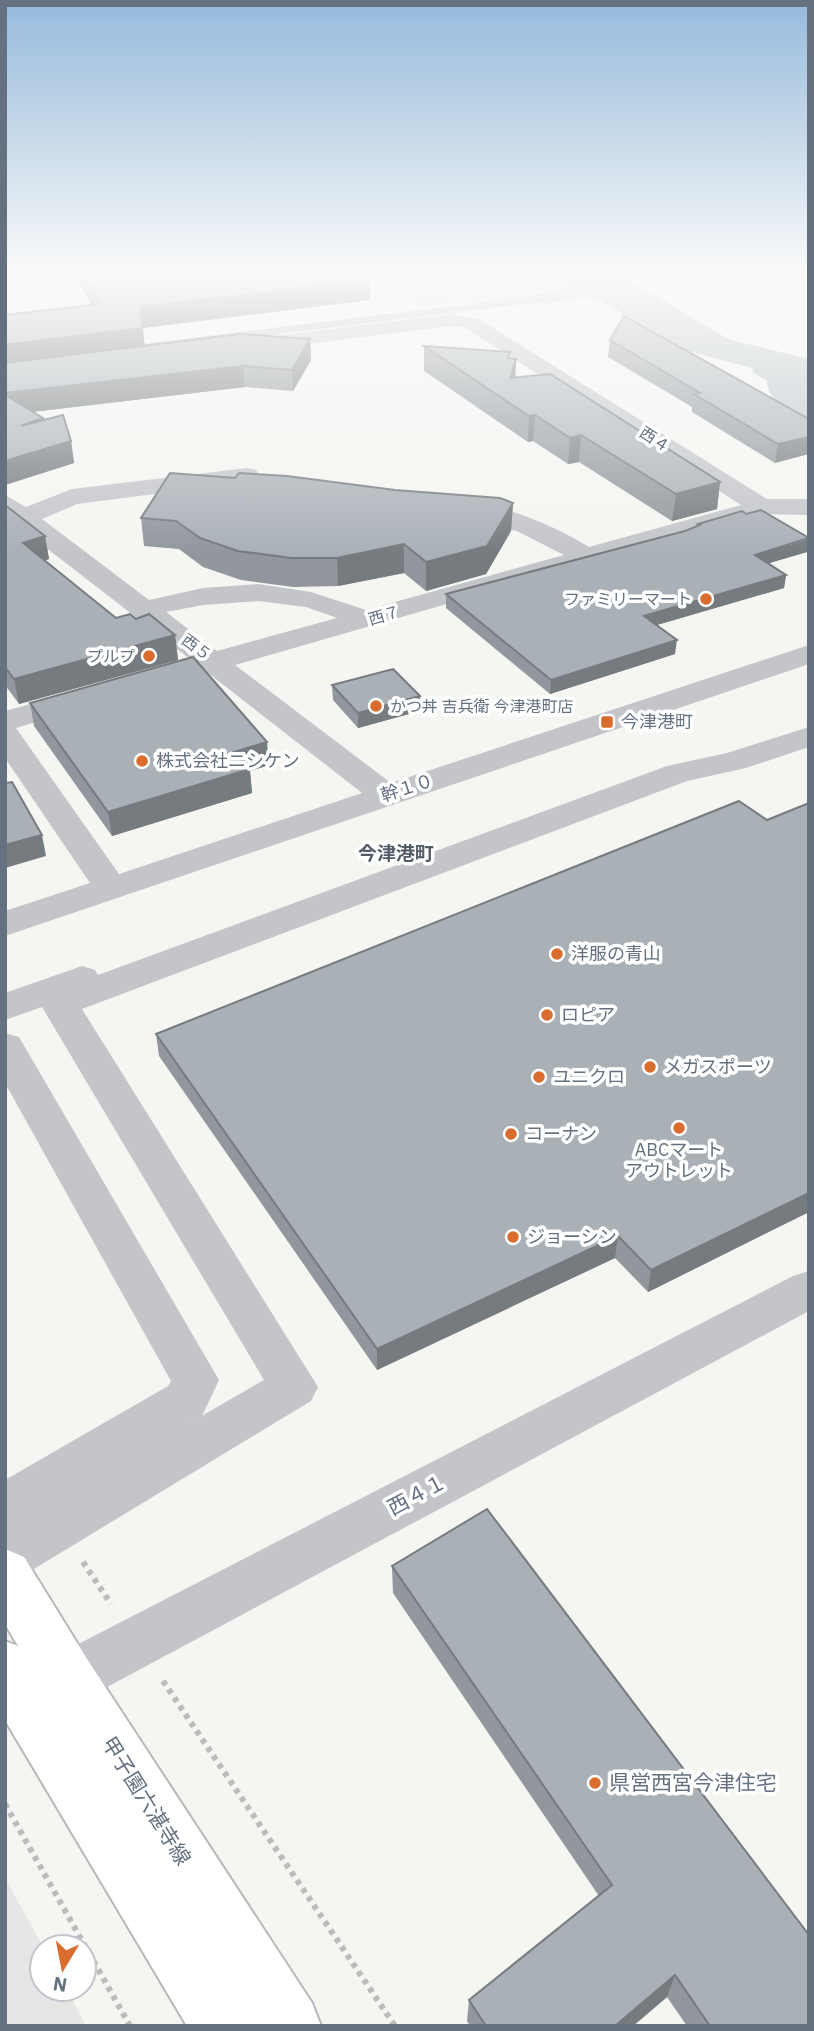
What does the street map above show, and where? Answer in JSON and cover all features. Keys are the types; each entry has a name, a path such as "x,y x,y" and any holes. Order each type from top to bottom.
{"main road":[{"name":"甲子園六湛寺線","path":"5,1574 33,1682 223,2026"},
{"name":"甲子園六湛寺線","path":"33,1682 289,2026"}],"street":[{"name":"西４","path":"538,365 762,507"},
{"path":"15,510 72,498 155,487 240,484"},
{"path":"762,507 809,508"},
{"name":"西７","path":"5,721 762,507"},
{"path":"440,508 501,516 551,534 586,556"},
{"name":"西５","path":"15,510 386,795"},
{"path":"146,609 216,593 262,591 300,596 338,607 366,620"},
{"name":"幹１０","path":"5,924 809,654"},
{"path":"5,1007 753,736 809,723"},
{"path":"5,734 111,888"},
{"path":"5,1558 294,1387 59,1003 678,773 735,761 809,736"},
{"path":"5,1047 195,1380 185,1401 5,1507"},
{"name":"西４１","path":"33,1682 136,1642 809,1289"}],"path":[{"path":"59,1527 395,2026"},
{"path":"5,1804 130,2026"}],"shaded area":[{"path":"5,365 31,365 5,368"},
{"path":"740,365 809,365 809,420 776,400 768,389 767,381 754,373 752,368"},
{"path":"5,1878 35,1933 28,1933 28,2003 74,2003 86,2026 5,2026"}],"building":[{"path":"5,365 295,365 292,370 243,366 5,393"},
{"path":"452,365 514,365 510,378 550,374 720,482 676,494 581,435 570,438 535,415 529,416"},
{"path":"652,365 712,365 809,419 809,437 778,444 694,394 700,393"},
{"path":"5,395 43,418 21,426 63,415 71,441 5,461"},
{"path":"170,473 235,478 239,473 287,476 395,490 500,498 513,503 487,546 426,562 404,544 337,558 291,558 238,551 200,538 176,521 141,518"},
{"path":"5,505 45,536 23,543 116,618 130,614 136,619 149,614 175,635 14,679 5,667"},
{"path":"761,510 809,538 755,555 786,575 644,616 677,640 551,680 446,594 685,531 700,525 698,524 742,511 746,514"},
{"name":"株式会社ニシケン","path":"193,657 267,742 234,752 250,769 108,812 30,703"},
{"path":"393,669 420,696 358,713 332,685"},
{"path":"12,782 42,835 5,845 5,783"},
{"name":"コーナン","path":"739,801 767,820 809,803 809,1193 651,1270 618,1236 377,1349 156,1034"},
{"name":"県営西宮今津住宅","path":"487,1509 809,1935 809,2026 710,2026 675,1975 615,2026 486,2026 469,2000 612,1885 392,1566"}],"place":[{"name":"ファミリーマート","path":"706,599"},
{"name":"プルプ","path":"149,656"},
{"name":"かつ丼 吉兵衛 今津港町店","path":"376,706"},
{"name":"今津港町","path":"607,722"},
{"name":"株式会社ニシケン","path":"142,761"},
{"name":"洋服の青山","path":"557,954"},
{"name":"ロピア","path":"547,1015"},
{"name":"メガスポーツ","path":"650,1067"},
{"name":"ユニクロ","path":"539,1077"},
{"name":"ABCマート アウトレット","path":"679,1128"},
{"name":"コーナン","path":"511,1134"},
{"name":"ジョーシン","path":"513,1237"},
{"name":"県営西宮今津住宅","path":"595,1783"}],"district":[{"name":"今津港町","path":"396,853"}]}
